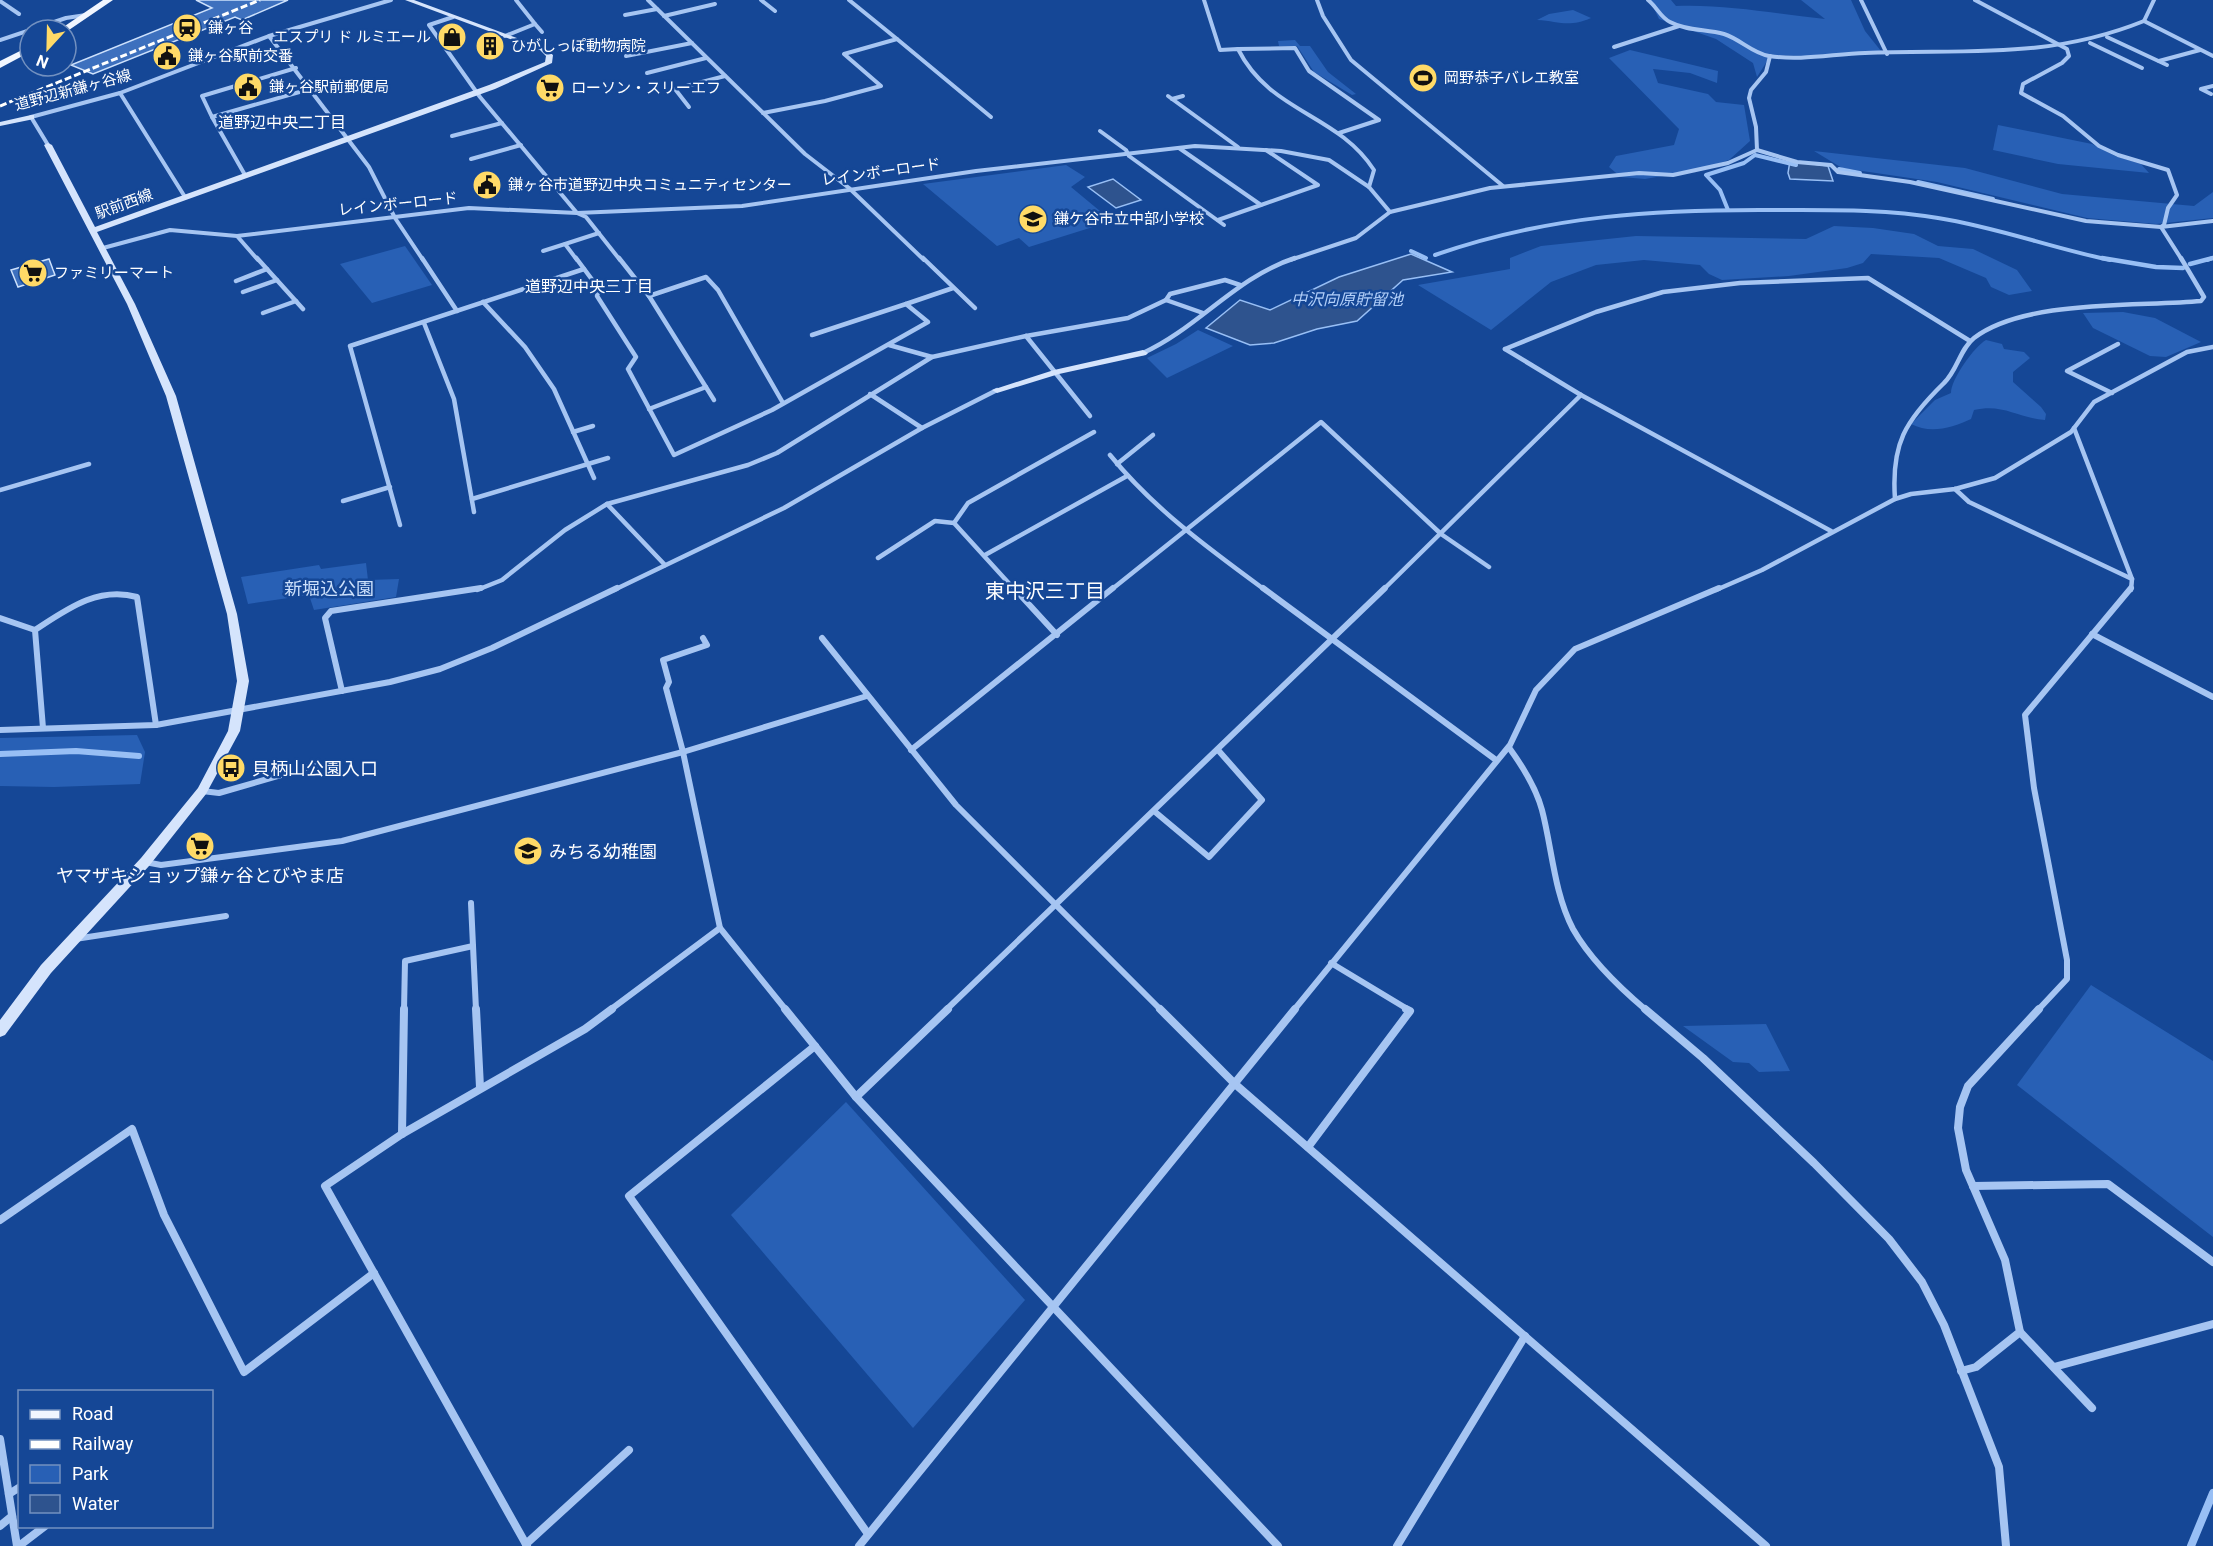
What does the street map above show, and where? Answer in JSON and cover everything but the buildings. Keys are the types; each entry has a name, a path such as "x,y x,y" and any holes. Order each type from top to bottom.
{"main road":[{"path":"78,20 109,0"},
{"path":"0,65 18,56"}],"street":[{"name":"道野辺新鎌ヶ谷線","path":"0,124 120,93 269,36 391,0"},
{"name":"駅前西線","path":"0,1031 25,994 71,940 145,862 202,791 234,731 243,681 238,645 178,417 153,349 94,230 477,92 548,63 550,55 542,50 408,0"},
{"path":"516,0 542,32"},
{"path":"648,0 805,154 849,188 975,308"},
{"path":"762,0 775,11"},
{"path":"850,0 991,117"},
{"path":"1204,0 1220,50 1295,48 1309,71 1379,120 1339,133"},
{"path":"1317,0 1323,16 1351,60 1503,186"},
{"path":"1648,0 1657,5 1664,19 1680,26 1721,33 1757,53 1770,56 1818,58 1961,53 2090,42 2108,37 2144,21 2154,0"},
{"path":"1861,0 1887,54"},
{"path":"1975,0 2064,46 2069,56 2062,63 2023,84 2021,93 2062,116 2099,146 2118,155 2168,170 2177,195 2168,208 2164,225 2160,227"},
{"path":"0,1 19,14"},
{"path":"664,16 715,4"},
{"path":"625,15 657,9"},
{"path":"0,40 66,18 86,15"},
{"path":"453,17 427,23 502,123 577,213 586,217 649,296 714,400"},
{"path":"2144,21 2213,56"},
{"path":"505,36 535,24"},
{"path":"1614,47 1680,26"},
{"path":"269,36 348,138 390,202 395,218 457,311"},
{"path":"2108,37 2168,65"},
{"path":"763,113 825,101 881,86 844,54 897,39"},
{"path":"2090,42 2142,68"},
{"path":"626,56 692,43"},
{"path":"1238,49 1252,73 1272,94 1339,133 1369,160 1374,170 1369,187"},
{"path":"2159,61 2200,50"},
{"path":"1756,150 1756,127 1749,98 1751,90 1766,72 1770,56"},
{"path":"647,72 705,58"},
{"path":"245,175 202,96 296,68"},
{"path":"688,106 675,89 725,76"},
{"path":"2211,94 2201,89 2213,86"},
{"path":"212,117 310,89"},
{"path":"120,93 185,197"},
{"path":"1183,96 1170,97 1239,147"},
{"path":"31,117 94,230"},
{"path":"452,136 502,123"},
{"path":"1100,130 1224,225"},
{"path":"471,159 521,145"},
{"name":"レインボーロード","path":"103,248 170,230 237,236 469,208 577,213 648,212 742,206 849,188 1127,152 1178,148 1239,147 1329,160 1369,187 1390,212"},
{"path":"1178,148 1261,205"},
{"path":"1218,220 1318,185 1264,150"},
{"path":"0,730 102,729 156,725 239,712 390,682 440,669 492,648 784,508 922,428 997,390 1057,372 1143,353 1177,336 1240,285 1286,261 1356,238 1390,212 1466,192 1503,186 1639,173 1672,175 1728,163 1756,150 1773,157 1831,165 1835,169 1910,182 2086,221 2160,227 2213,221"},
{"path":"1895,499 1892,478 1902,428 1915,410 1951,377 1970,341 1992,328 2055,311 2201,301 2204,297 2201,289 2160,227"},
{"path":"543,251 599,233"},
{"path":"237,236 303,309"},
{"path":"566,244 599,289 597,296 636,357 628,369 674,454 706,442 783,403 928,322 906,304"},
{"path":"236,281 267,269"},
{"path":"400,525 350,346 584,269"},
{"path":"649,296 706,277 718,290 783,403"},
{"path":"1831,531 1581,395 1504,349 1596,312 1663,292 1740,283 1868,278 1970,341"},
{"path":"243,291 277,280"},
{"path":"342,691 325,618 331,611 476,590 502,580 565,530 606,504 748,465 777,453 932,357 1026,336 1128,318 1166,300 1170,294 1225,280 1240,285"},
{"path":"812,335 953,288"},
{"path":"1166,300 1203,313"},
{"path":"263,313 296,301"},
{"path":"483,302 525,347 554,390 594,478"},
{"path":"424,323 454,399 474,512"},
{"path":"1026,336 1090,416"},
{"path":"2112,393 2067,371 2118,344"},
{"path":"888,345 932,357"},
{"path":"859,1546 1496,760 1510,749 1531,698 1559,662 1575,649 1762,570 1831,531 1895,499 1911,494 1955,489 1995,478 2074,428 2094,402 2187,352 2213,347"},
{"path":"649,409 706,387"},
{"path":"870,394 922,428"},
{"path":"856,1097 1333,639 1581,395"},
{"path":"911,750 1321,422 1441,534 1489,567"},
{"path":"573,432 593,426"},
{"path":"2074,428 2132,579 2131,591 2025,715 2034,788 2067,960 2067,979 1968,1086 1958,1104 1958,1148 2003,1253 2020,1332 2092,1408"},
{"path":"954,523 968,503 1094,432"},
{"path":"1117,464 1126,454 1146,445 1153,435"},
{"path":"1110,455 1127,476 1185,531 1496,760"},
{"path":"472,499 608,458"},
{"path":"0,490 89,464"},
{"path":"985,555 1127,476"},
{"path":"343,501 390,486"},
{"path":"1955,489 1969,502 2132,579"},
{"path":"606,504 665,565"},
{"path":"878,558 935,521 954,523 1057,635"},
{"path":"35,630 89,597 126,592 137,597 156,725"},
{"path":"0,618 35,630"},
{"path":"35,630 43,728"},
{"path":"2092,634 2213,697"},
{"path":"703,638 707,645 663,660 669,682 666,688 683,752 720,928 856,1097 1278,1546"},
{"path":"822,638 956,805 1235,1084 1766,1546"},
{"path":"145,862 161,866 342,841 683,752 867,696"},
{"path":"1510,749 1525,771 1541,807 1562,900 1573,928 1590,953 1640,1005 1703,1058 1814,1162 1889,1239 1922,1282 1944,1325 1999,1467 2006,1546"},
{"path":"1154,811 1209,857 1262,800 1218,750"},
{"path":"202,791 219,793 319,764"},
{"path":"471,903 480,1087"},
{"path":"71,940 226,916"},
{"path":"629,1450 526,1545 325,1186 402,1134 480,1087 585,1029 720,928"},
{"path":"402,1134 405,961 473,946"},
{"path":"1308,1148 1410,1011 1331,963"},
{"path":"815,1046 629,1196 868,1534"},
{"path":"0,1220 132,1129 164,1215 243,1372 374,1272"},
{"path":"1973,1186 2108,1184 2213,1262"},
{"path":"2054,1367 2213,1323"},
{"path":"1961,1371 1976,1367 2020,1332"},
{"path":"1398,1546 1525,1336"},
{"path":"0,1439 18,1546 44,1528"},
{"path":"9,1494 18,1488"},
{"path":"0,1526 12,1516"}],"green space":[{"path":"1650,0 1671,0 1676,6 1732,8 1825,19 1801,0 1851,0 1865,31 1881,51 1807,56 1771,55 1757,77 1753,63 1716,39 1659,19"},
{"path":"1573,10 1591,18 1576,23 1537,20 1549,14"},
{"path":"1295,40 1300,46 1310,46 1328,72 1356,94 1352,95 1314,72 1297,46 1279,46 1278,41"},
{"path":"1630,50 1718,71 1717,83 1690,73 1653,69 1658,83 1708,94 1716,102 1744,105 1750,141 1729,160 1697,170 1645,179 1621,177 1609,167 1616,156 1674,145 1679,129 1609,58"},
{"path":"1998,125 2092,144 2115,156 2141,164 2149,173 2058,164 1993,150"},
{"path":"1814,151 1965,168 2062,194 2194,206 2213,192 2213,218 2156,224 2087,218 1937,182 1842,168"},
{"path":"1066,165 1085,177 1071,187 1112,221 1029,247 1019,238 997,246 923,184"},
{"path":"1834,226 1873,228 1914,234 1938,246 1973,249 2017,270 2032,291 2009,295 1991,287 1986,278 1939,258 1871,254 1863,263 1847,268 1789,276 1722,280 1709,274 1700,265 1644,260 1596,265 1551,282 1491,330 1418,285 1510,269 1510,258 1541,246 1636,236 1806,239"},
{"path":"405,246 432,285 372,303 340,264"},
{"path":"2123,312 2155,318 2201,342 2166,357 2150,356 2093,328 2083,313"},
{"path":"1198,330 1233,346 1167,378 1147,358 1176,344"},
{"path":"1986,340 2002,344 2004,349 2024,352 2030,358 2013,372 2013,382 2041,407 2046,414 2045,420 1994,408 1984,408 1974,410 1971,419 1949,427 1926,429 1911,424 1935,400 1951,393 1964,364 1975,349"},
{"name":"新堀込公園","path":"366,563 368,580 399,579 396,597 314,610 309,595 248,604 241,577 319,565 321,569"},
{"path":"137,735 145,752 140,784 0,786 0,738"},
{"path":"2091,985 2213,1061 2213,1237 2017,1085"},
{"path":"1766,1024 1790,1071 1759,1072 1749,1063 1733,1062 1683,1026"},
{"path":"846,1102 1025,1300 913,1428 731,1215"}],"water":[{"path":"1790,161 1828,166 1833,181 1790,179 1788,173"},
{"path":"1113,179 1141,200 1116,208 1088,187"},
{"name":"中沢向原貯留池","path":"1411,254 1452,272 1403,280 1357,321 1317,329 1274,343 1250,345 1206,328 1240,300 1270,310 1339,277"}],"waterway":[{"path":"1728,210 1720,190 1706,175 1744,163 1755,155 1796,165"},
{"path":"1839,169 1860,173"},
{"path":"1918,182 1993,199"},
{"path":"1435,255 1520,231 1605,217 1691,211 1819,210 1879,212 1938,218 2110,260"},
{"path":"1411,251 1426,258"},
{"path":"2102,258 2156,267 2183,268"},
{"path":"2190,264 2213,258 2207,260"},
{"path":"0,754 76,751 139,756"},
{"path":"2191,1546 2213,1493"}],"railway":[{"path":"0,106 260,0"}],"place":[{"name":"鎌ヶ谷","path":"187,28"},
{"name":"エスプリ ド ルミエール","path":"452,37"},
{"name":"ひがしっぽ動物病院","path":"490,46"},
{"name":"鎌ヶ谷駅前交番","path":"167,56"},
{"name":"岡野恭子バレエ教室","path":"1423,78"},
{"name":"鎌ヶ谷駅前郵便局","path":"248,87"},
{"name":"ローソン・スリーエフ","path":"550,88"},
{"name":"鎌ヶ谷市道野辺中央コミュニティセンター","path":"487,185"},
{"name":"鎌ケ谷市立中部小学校","path":"1033,219"},
{"name":"ファミリーマート","path":"33,273"},
{"name":"貝柄山公園入口","path":"231,768"},
{"name":"ヤマザキショップ鎌ヶ谷とびやま店","path":"200,846"},
{"name":"みちる幼稚園","path":"528,851"}],"district":[{"name":"道野辺中央二丁目","path":"282,122"},
{"name":"道野辺中央三丁目","path":"589,286"},
{"name":"東中沢三丁目","path":"1045,591"}]}
